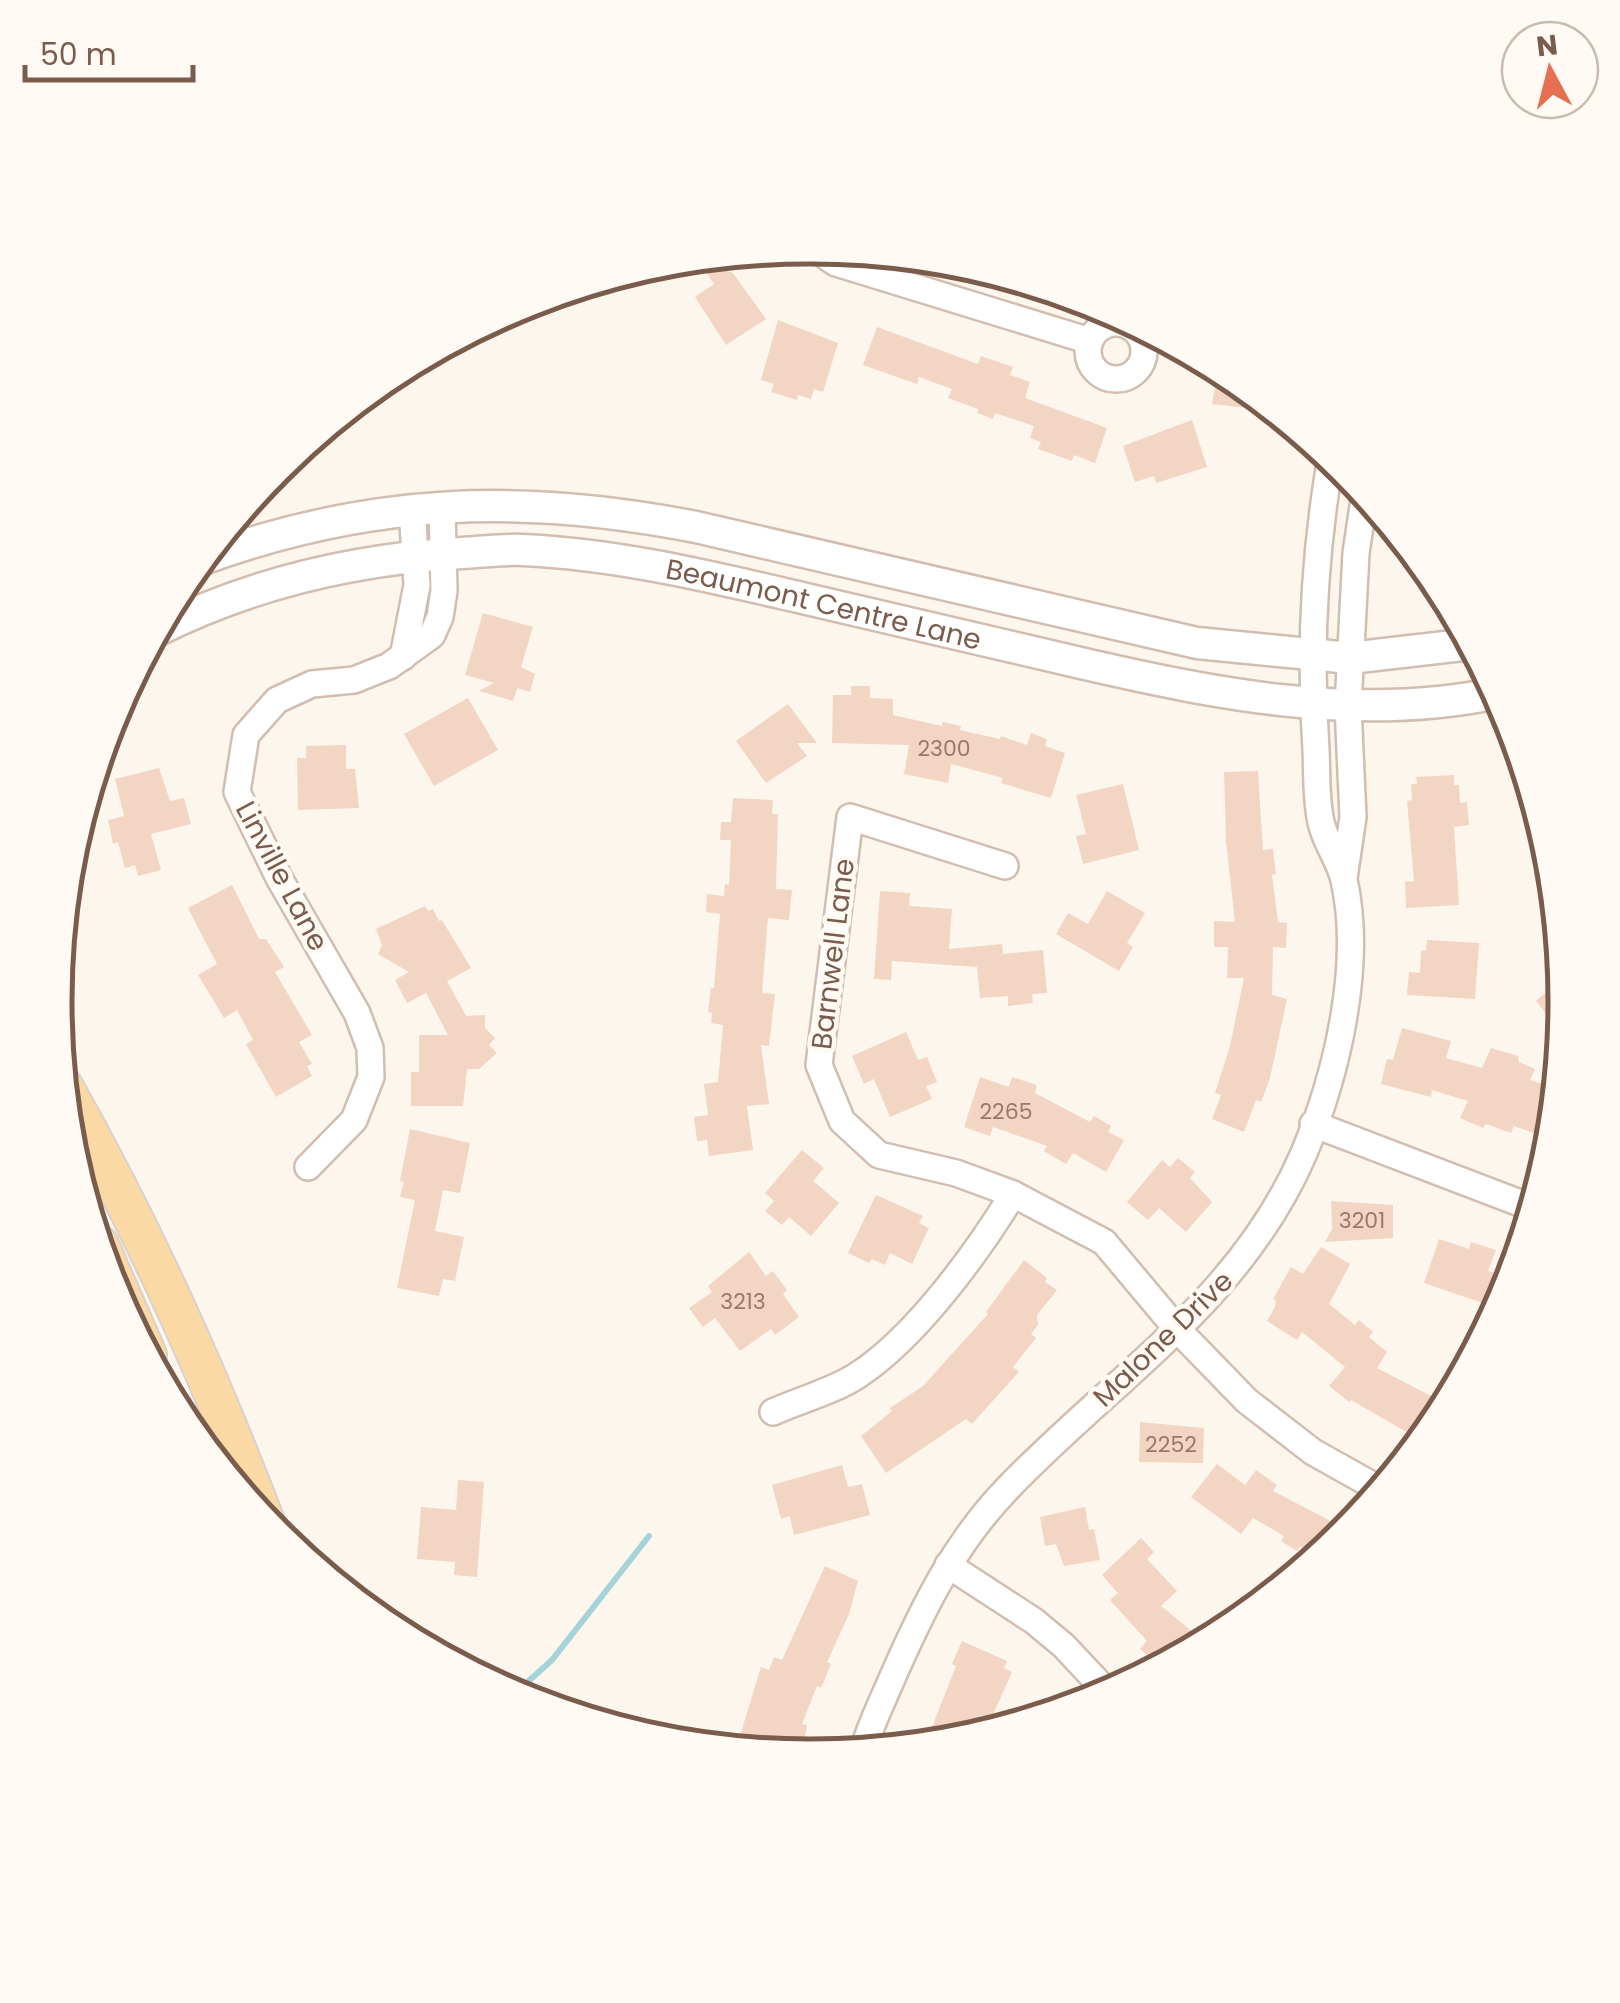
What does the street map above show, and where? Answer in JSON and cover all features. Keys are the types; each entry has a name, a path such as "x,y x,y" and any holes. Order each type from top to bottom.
{"main road":[{"path":"83,1124 139,1227 199,1353 248,1478"}],"street":[{"path":"844,265 1090,342"},
{"name":"Malone Drive","path":"1328,477 1314,568 1313,705 1320,820 1344,878"},
{"name":"Beaumont Centre Lane","path":"227,550 335,520 427,508 523,504 637,516 1197,644 1350,658 1456,646"},
{"name":"Linville Lane","path":"308,1167 354,1120 371,1077 370,1048 357,1013 279,878 237,792 246,734 277,700 312,684 354,680 403,657 431,555 427,508"},
{"name":"Malone Drive","path":"869,1736 920,1614 948,1565 1008,1488 1177,1329 1239,1264 1268,1222 1304,1152 1336,1055 1346,998 1350,928 1344,878 1353,817 1348,706 1356,554 1362,513"},
{"name":"Beaumont Centre Lane","path":"179,621 220,603 345,566 431,555 518,550 632,562 1139,677 1313,705 1348,706 1480,695"},
{"name":"Barnwell Lane","path":"1005,866 850,817 819,1064 842,1121 879,1155 956,1172 1013,1194 1104,1242 1177,1329 1246,1401 1290,1436 1368,1483"},
{"path":"1313,1124 1519,1203"},
{"path":"773,1412 856,1377 886,1354 987,1236 1013,1194"},
{"path":"948,1565 1034,1620 1097,1681"}],"building":[{"path":"723,269 733,273 766,319 726,345 695,297 714,284 706,271"},
{"path":"778,320 838,343 823,392 814,389 811,399 798,395 797,400 771,392 774,384 761,380"},
{"path":"877,327 978,364 981,356 1013,367 1010,375 1030,382 1025,398 1107,428 1095,463 1074,455 1072,461 1038,449 1041,442 1030,438 1034,426 995,413 993,419 977,413 978,409 948,398 952,389 919,377 917,384 863,365"},
{"path":"1216,385 1248,408 1212,404"},
{"path":"1192,420 1207,467 1156,483 1154,476 1135,482 1123,446"},
{"path":"483,613 533,627 521,667 535,674 530,692 517,688 513,701 479,691 494,683 465,675"},
{"path":"851,686 870,686 870,698 893,699 893,715 942,726 943,722 961,726 960,730 1000,739 1001,736 1027,745 1031,733 1047,739 1045,746 1065,753 1051,798 1001,783 1003,778 951,764 948,783 904,774 909,745 832,743 833,695 851,695"},
{"path":"468,698 498,750 434,786 404,734"},
{"path":"788,704 817,743 797,743 807,756 766,783 736,741"},
{"path":"346,745 346,769 355,769 359,808 298,810 297,758 306,758 306,746"},
{"path":"159,768 170,801 184,798 191,824 151,834 161,870 138,876 135,865 125,868 118,842 113,844 108,820 124,816 115,779"},
{"path":"1258,771 1263,850 1273,849 1278,922 1287,923 1286,948 1273,947 1272,995 1287,999 1270,1078 1261,1102 1256,1100 1244,1132 1212,1119 1221,1095 1215,1093 1230,1046 1244,978 1227,978 1228,947 1214,947 1214,921 1235,922 1226,841 1224,772"},
{"path":"1454,775 1460,803 1467,802 1469,825 1454,827 1459,905 1406,908 1405,882 1414,881 1407,801 1412,800 1411,784 1417,784 1416,777"},
{"path":"1123,784 1139,850 1083,864 1076,836 1086,834 1076,795"},
{"path":"733,798 773,800 772,814 778,814 776,889 792,890 789,920 768,918 762,993 775,994 769,1046 761,1045 769,1104 747,1106 753,1150 709,1156 707,1140 697,1141 694,1117 708,1115 704,1084 718,1082 723,1025 711,1023 712,1013 708,1012 714,988 720,914 706,912 707,894 724,896 725,884 729,885 731,840 720,840 721,822 731,822"},
{"path":"232,885 259,939 266,939 284,967 275,972 312,1035 299,1042 312,1064 307,1066 312,1076 276,1097 246,1044 253,1040 237,1010 224,1018 198,975 217,964 188,908"},
{"path":"880,891 910,893 909,906 952,909 949,949 1002,944 1003,954 1043,950 1047,993 1032,994 1033,1003 1008,1006 1008,996 980,998 977,967 892,961 891,980 874,979"},
{"path":"1107,891 1145,913 1127,943 1133,947 1119,971 1056,934 1068,913 1088,924"},
{"path":"425,906 442,920 471,968 447,981 466,1016 485,1015 485,1028 495,1038 489,1045 497,1053 479,1069 467,1069 463,1106 411,1106 411,1072 419,1072 419,1035 448,1035 426,993 407,1003 395,980 409,972 378,954 382,945 376,929"},
{"path":"1427,940 1479,943 1475,999 1407,995 1409,972 1420,973 1421,950 1426,951"},
{"path":"1548,991 1547,1015 1536,1001"},
{"path":"1402,1028 1451,1041 1446,1058 1482,1068 1491,1048 1518,1056 1519,1062 1535,1069 1530,1080 1542,1084 1535,1133 1514,1126 1511,1133 1486,1124 1483,1128 1460,1118 1468,1101 1432,1090 1431,1097 1381,1084 1387,1059 1393,1060"},
{"path":"906,1032 918,1060 927,1057 937,1082 926,1086 932,1099 890,1117 874,1079 864,1084 852,1056"},
{"path":"980,1077 1009,1087 1012,1077 1037,1085 1035,1093 1090,1122 1094,1116 1111,1126 1108,1132 1124,1140 1106,1172 1073,1153 1066,1164 1044,1151 1047,1146 993,1127 990,1136 964,1127"},
{"path":"410,1129 470,1143 460,1193 443,1190 435,1231 464,1237 455,1281 443,1279 439,1296 397,1288 415,1200 400,1197"},
{"path":"802,1150 824,1168 813,1181 839,1203 811,1236 789,1217 782,1225 765,1211 774,1201 765,1193"},
{"path":"1178,1158 1195,1172 1190,1178 1212,1202 1186,1232 1159,1208 1148,1220 1127,1202 1162,1160 1170,1167"},
{"path":"876,1195 923,1216 919,1223 929,1228 912,1264 890,1253 885,1265 872,1259 869,1263 848,1253"},
{"path":"1331,1201 1393,1205 1393,1238 1325,1242 1332,1229"},
{"path":"1439,1239 1469,1249 1471,1242 1496,1250 1488,1271 1495,1273 1482,1303 1424,1283"},
{"path":"1321,1247 1350,1264 1329,1304 1355,1325 1359,1320 1373,1332 1369,1337 1387,1352 1377,1368 1432,1397 1407,1433 1349,1402 1329,1386 1345,1367 1302,1332 1297,1340 1267,1321 1275,1307 1273,1299 1291,1267 1303,1274"},
{"path":"749,1252 766,1276 773,1271 799,1317 775,1335 771,1329 740,1351 715,1318 703,1327 689,1308 712,1292 708,1286"},
{"path":"1024,1260 1057,1290 1037,1315 1038,1325 1031,1334 1036,1338 1013,1367 1019,1372 972,1424 966,1419 886,1473 861,1436 892,1411 890,1408 923,1386 988,1314"},
{"path":"1140,1422 1204,1428 1203,1463 1139,1462"},
{"path":"1217,1464 1245,1485 1256,1470 1277,1485 1273,1491 1332,1522 1297,1551 1281,1541 1284,1536 1253,1518 1241,1534 1191,1497"},
{"path":"842,1465 848,1487 862,1484 870,1515 794,1535 790,1516 781,1519 772,1485"},
{"path":"458,1480 484,1482 477,1577 454,1575 455,1562 417,1559 421,1507 456,1510"},
{"path":"1085,1507 1100,1560 1064,1566 1056,1544 1045,1546 1040,1517"},
{"path":"1141,1538 1154,1552 1147,1559 1177,1591 1161,1606 1192,1632 1149,1656 1140,1649 1147,1641 1110,1600 1118,1593 1102,1575"},
{"path":"825,1566 858,1581 849,1614 827,1662 831,1664 821,1688 817,1686 802,1724 807,1725 804,1739 740,1735 761,1667 769,1670 774,1657 782,1660"},
{"path":"962,1641 1007,1661 1004,1668 1012,1672 992,1716 981,1715 980,1719 931,1729 956,1666 952,1664"}],"waterway":[{"path":"527,1683 552,1660 649,1536"}]}
